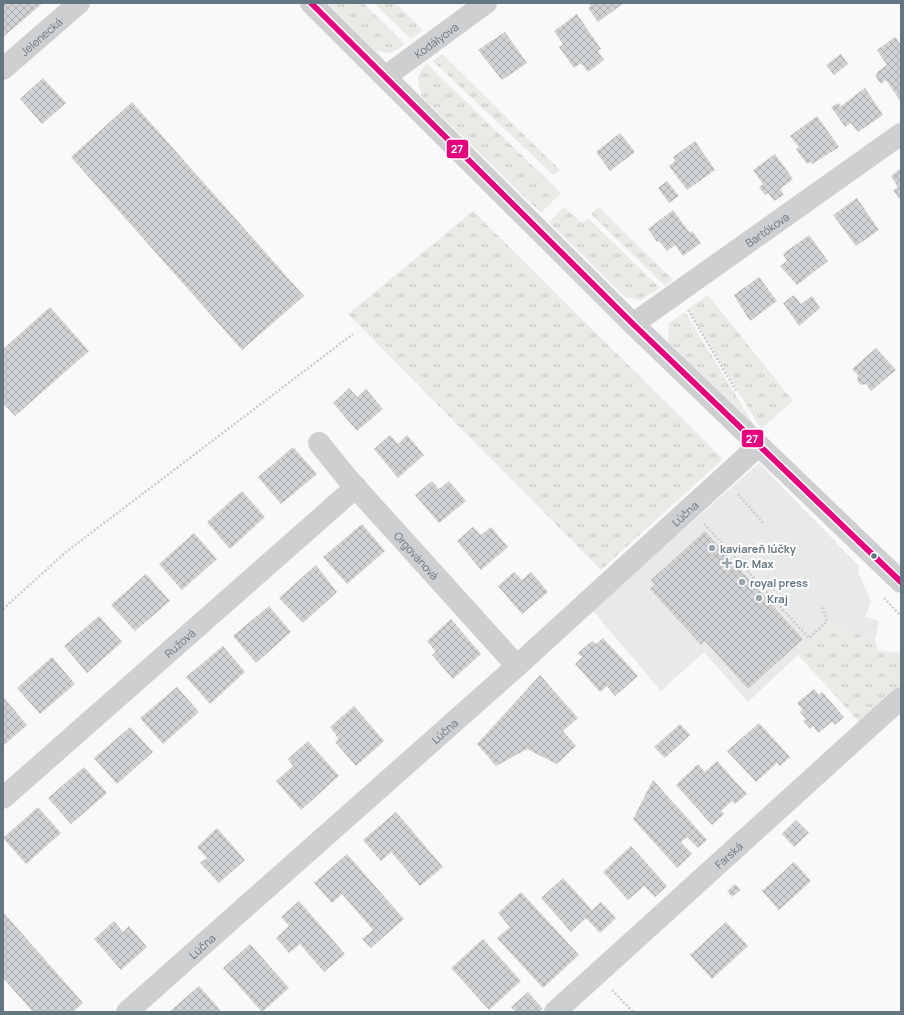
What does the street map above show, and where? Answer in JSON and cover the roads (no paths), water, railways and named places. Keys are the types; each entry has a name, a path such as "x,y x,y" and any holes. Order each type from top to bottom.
{"street":[{"name":"Jelenecká","path":"3,69 79,3"},
{"path":"311,3 633,324 758,446 898,574"},
{"name":"Kodályova","path":"385,77 486,3"},
{"name":"Bartókova","path":"633,324 901,134"},
{"name":"Orgovánová","path":"319,443 356,487 517,666"},
{"name":"Lúčna","path":"127,1012 517,666 758,446"},
{"name":"Ružová","path":"3,798 356,487"},
{"name":"Farská","path":"555,1012 901,698"}],"place":[{"name":"kaviareň lúčky","path":"712,548"},
{"name":"Dr. Max","path":"727,563"},
{"name":"royal press","path":"742,582"},
{"name":"Kraj","path":"759,598"}]}
